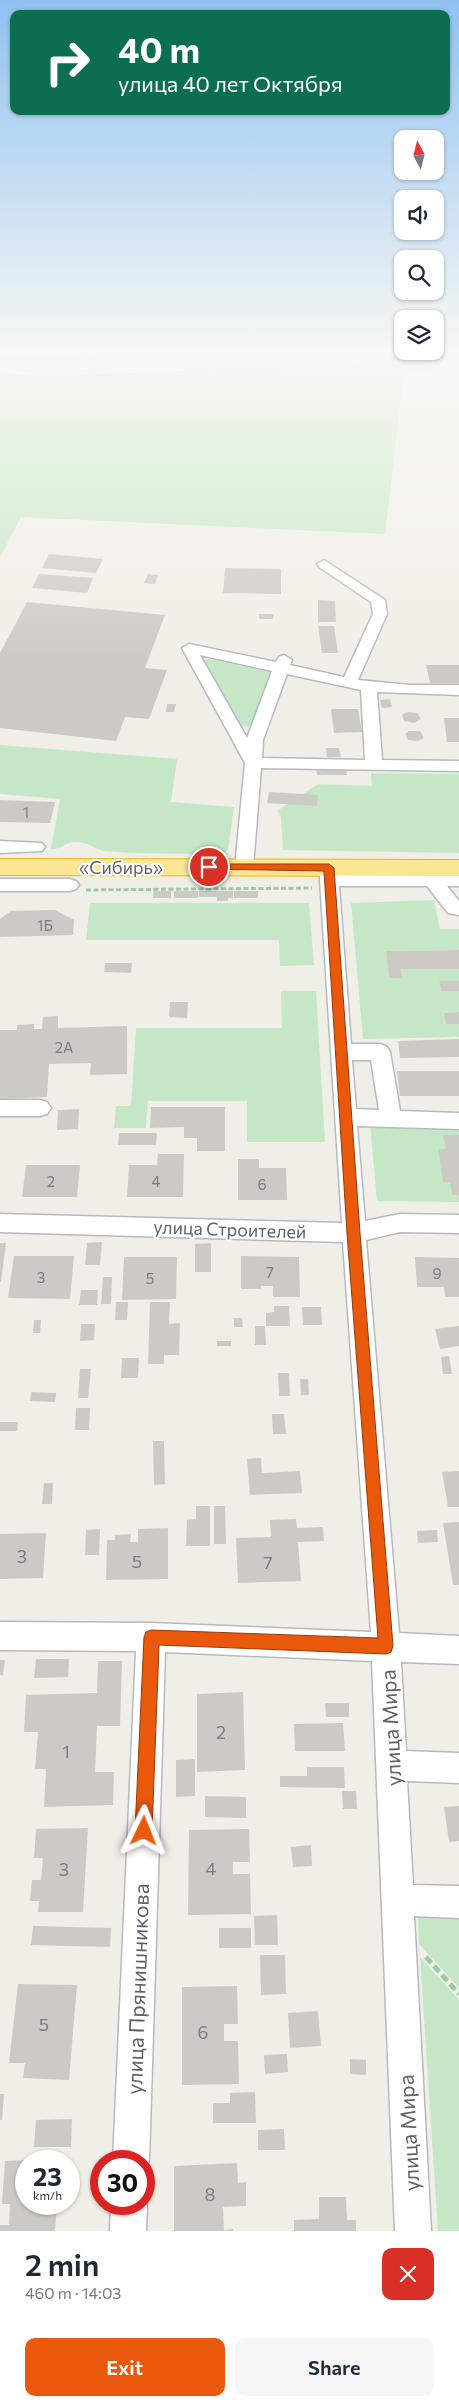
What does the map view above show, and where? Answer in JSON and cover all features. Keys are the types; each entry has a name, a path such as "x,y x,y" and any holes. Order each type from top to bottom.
{"highway":[{"name":"«Сибирь»","path":"0,867 244,867 329,879 457,872"}],"street":[{"path":"324,564 378,600 380,614 349,683"},
{"path":"253,763 189,648 282,665 369,687 410,690 459,690"},
{"path":"244,867 255,740 282,665"},
{"path":"369,687 374,765"},
{"path":"253,763 459,766"},
{"path":"0,847 36,847"},
{"path":"329,879 432,880 457,872"},
{"name":"улица Мира","path":"329,879 386,1646 396,1900 413,2231"},
{"path":"432,880 455,909 459,910"},
{"path":"0,885 77,887"},
{"path":"341,1052 380,1052 391,1119"},
{"path":"0,1108 40,1108"},
{"path":"346,1117 459,1121"},
{"name":"улица Строителей","path":"0,1223 354,1233 400,1224 459,1224"},
{"path":"0,1636 151,1637 459,1650"},
{"name":"улица Прянишникова","path":"131,2150 151,1637"},
{"path":"392,1765 459,1768"},
{"path":"396,1900 459,1902"},
{"path":"128,2231 129,2215"}],"path":[{"path":"77,887 122,888 329,879"},
{"path":"423,1953 459,1994"}],"green space":[{"path":"0,454 394,454 385,534 21,517 0,557"},
{"path":"209,659 274,673 257,727 236,726 201,660"},
{"path":"0,745 177,759 171,802 234,807 228,850 223,854 120,852 102,850 75,842 51,849 60,799 0,794"},
{"path":"371,773 459,774 459,853 283,850 281,817 277,811 318,784 372,786"},
{"path":"434,900 440,929 459,929 459,950 386,951 389,978 402,978 401,969 459,969 459,981 439,982 441,991 459,991 459,1012 444,1013 446,1024 459,1024 459,1037 363,1039 351,903"},
{"path":"90,903 309,903 314,965 280,966 279,940 86,940"},
{"path":"281,991 316,991 325,1142 247,1142 247,1101 148,1101 146,1128 114,1128 116,1106 131,1106 136,1028 282,1028"},
{"path":"370,1123 459,1123 459,1202 377,1201"},
{"path":"418,1915 459,1917 459,1988 419,1944"},
{"path":"420,1957 459,2000 459,2231 438,2231"}],"building":[{"path":"49,554 103,559 96,573 42,568"},
{"path":"225,568 281,569 281,594 223,593"},
{"path":"39,574 93,578 87,593 32,588"},
{"path":"148,574 158,575 155,584 144,583"},
{"path":"318,600 335,601 336,622 318,622"},
{"path":"27,602 165,615 145,668 167,670 149,719 125,717 116,741 0,728 0,653"},
{"path":"259,614 274,614 273,619 259,619"},
{"path":"318,626 334,626 338,653 322,653"},
{"path":"426,665 459,665 459,683 430,683"},
{"path":"390,699 392,707 382,708 380,700"},
{"path":"167,704 176,704 174,712 166,712"},
{"path":"331,709 358,709 362,732 334,733"},
{"path":"407,712 417,713 421,719 414,723 404,721 402,715"},
{"path":"444,718 459,718 459,742 447,742"},
{"path":"409,731 420,731 424,738 418,741 408,740 405,734"},
{"path":"326,748 339,748 341,757 327,757"},
{"path":"316,765 346,765 347,775 317,775"},
{"path":"269,792 318,795 317,806 267,803"},
{"path":"0,800 55,802 50,823 0,822"},
{"path":"153,891 171,891 171,898 153,898"},
{"path":"174,891 198,891 198,898 174,898"},
{"path":"199,891 233,891 233,898 228,898 228,901 217,901 217,897 199,897"},
{"path":"234,891 258,891 258,898 234,898"},
{"path":"55,910 74,920 73,935 0,937 0,919 11,911"},
{"path":"459,950 459,969 401,969 402,978 389,978 386,951"},
{"path":"105,963 132,963 131,973 104,972"},
{"path":"439,981 459,981 459,991 441,991"},
{"path":"170,1002 188,1002 187,1018 169,1017"},
{"path":"459,1012 459,1024 446,1024 444,1013"},
{"path":"58,1016 58,1028 127,1026 127,1074 90,1075 91,1063 49,1064 47,1097 0,1099 0,1030 17,1030 17,1025 34,1024 34,1029 42,1029 43,1017"},
{"path":"459,1039 459,1057 400,1058 398,1041"},
{"path":"397,1071 459,1071 459,1096 400,1096"},
{"path":"151,1107 225,1107 225,1151 197,1151 197,1138 184,1138 184,1127 150,1128"},
{"path":"79,1109 78,1129 57,1130 58,1110"},
{"path":"119,1133 157,1133 156,1145 118,1145"},
{"path":"443,1135 459,1135 459,1195 452,1195 450,1182 443,1182 438,1149 446,1149"},
{"path":"158,1154 184,1154 183,1197 127,1197 129,1165 157,1165"},
{"path":"238,1159 259,1159 259,1168 286,1168 287,1200 238,1200"},
{"path":"26,1165 80,1165 77,1197 22,1197"},
{"path":"102,1242 100,1265 85,1265 87,1243"},
{"path":"0,1243 6,1243 1,1282 0,1282"},
{"path":"211,1243 211,1272 195,1272 195,1244"},
{"path":"14,1256 74,1256 70,1299 8,1298"},
{"path":"241,1256 299,1257 300,1297 273,1297 273,1286 261,1286 261,1289 241,1289"},
{"path":"124,1257 177,1257 176,1299 122,1300"},
{"path":"415,1257 459,1258 459,1297 445,1297 444,1287 417,1287"},
{"path":"103,1277 112,1277 111,1304 101,1304"},
{"path":"81,1290 98,1290 97,1305 79,1305"},
{"path":"116,1302 128,1302 127,1320 115,1320"},
{"path":"150,1302 170,1302 169,1324 180,1323 179,1355 164,1355 164,1364 148,1364"},
{"path":"274,1306 289,1306 290,1326 266,1326 266,1313 274,1312"},
{"path":"302,1307 321,1307 322,1325 303,1325"},
{"path":"234,1318 242,1318 243,1327 234,1327"},
{"path":"34,1320 41,1320 40,1333 33,1333"},
{"path":"81,1324 95,1324 94,1340 80,1341"},
{"path":"255,1326 265,1326 266,1345 255,1345"},
{"path":"459,1326 459,1346 440,1349 435,1329"},
{"path":"217,1341 231,1341 231,1346 217,1346"},
{"path":"449,1356 452,1374 443,1374 441,1357"},
{"path":"122,1358 139,1358 138,1378 121,1378"},
{"path":"80,1369 91,1369 88,1398 78,1398"},
{"path":"278,1373 289,1373 290,1396 279,1396"},
{"path":"300,1379 308,1379 309,1395 301,1395"},
{"path":"31,1392 56,1393 55,1402 30,1401"},
{"path":"76,1408 90,1408 89,1430 75,1430"},
{"path":"272,1414 284,1414 286,1434 273,1434"},
{"path":"0,1422 18,1422 17,1431 0,1431"},
{"path":"153,1441 164,1441 165,1484 154,1485"},
{"path":"261,1458 262,1473 300,1471 302,1493 250,1495 247,1459"},
{"path":"459,1471 459,1507 448,1507 442,1472"},
{"path":"44,1483 53,1483 52,1504 42,1504"},
{"path":"196,1506 210,1506 210,1546 186,1546 187,1520 196,1519"},
{"path":"214,1506 225,1506 226,1544 214,1544"},
{"path":"296,1519 297,1528 323,1527 324,1541 298,1542 301,1581 238,1583 236,1538 271,1537 270,1520"},
{"path":"459,1522 459,1585 453,1585 443,1523"},
{"path":"168,1528 168,1579 106,1580 107,1540 115,1540 115,1535 131,1534 130,1542 138,1542 138,1529"},
{"path":"100,1529 99,1555 85,1555 86,1530"},
{"path":"437,1530 438,1542 418,1543 417,1531"},
{"path":"46,1533 43,1578 0,1579 0,1534"},
{"path":"36,1659 69,1659 68,1677 34,1678"},
{"path":"0,1660 5,1660 3,1675 0,1675"},
{"path":"98,1661 122,1661 120,1726 97,1726 95,1772 114,1772 113,1805 44,1807 46,1769 35,1769 38,1732 24,1732 26,1695 97,1693"},
{"path":"243,1692 245,1770 197,1772 197,1694"},
{"path":"325,1703 349,1703 349,1717 326,1717"},
{"path":"343,1723 345,1751 295,1751 294,1724"},
{"path":"195,1759 195,1796 176,1797 176,1760"},
{"path":"307,1767 344,1767 345,1788 280,1787 280,1776 307,1776"},
{"path":"342,1791 356,1791 357,1809 343,1809"},
{"path":"205,1796 246,1797 246,1818 205,1817"},
{"path":"459,1806 459,1841 449,1842 444,1807"},
{"path":"88,1828 83,1912 38,1912 39,1901 30,1901 32,1880 41,1880 43,1858 34,1858 36,1829"},
{"path":"249,1829 250,1862 233,1862 233,1874 250,1874 251,1914 188,1915 189,1830"},
{"path":"311,1845 312,1866 293,1867 291,1847"},
{"path":"277,1915 278,1945 255,1945 254,1916"},
{"path":"33,1926 111,1928 110,1947 31,1945"},
{"path":"219,1928 251,1928 251,1948 219,1948"},
{"path":"260,1955 285,1955 286,1994 261,1995"},
{"path":"18,1984 77,1985 69,2080 23,2078 25,2063 9,2063"},
{"path":"237,1986 238,2024 224,2024 224,2041 238,2041 239,2084 182,2085 182,1987"},
{"path":"318,2011 321,2046 290,2048 288,2013"},
{"path":"287,2054 288,2072 265,2074 264,2055"},
{"path":"350,2059 366,2060 366,2075 350,2074"},
{"path":"255,2092 256,2123 213,2123 213,2103 230,2103 230,2093"},
{"path":"0,2094 4,2094 2,2120 0,2120"},
{"path":"72,2119 71,2147 34,2147 36,2120"},
{"path":"284,2129 285,2150 258,2150 258,2130"},
{"path":"5,2161 15,2161 15,2215 56,2215 55,2231 0,2231 0,2225 9,2225 10,2204 2,2204"},
{"path":"237,2163 238,2183 246,2182 246,2206 223,2207 224,2230 233,2229 233,2231 174,2231 174,2166"},
{"path":"319,2197 346,2197 347,2220 356,2220 356,2231 294,2231 294,2220 319,2219"}],"route":[{"path":"144,1831 151,1637 386,1646 354,1233 329,868 209,867"}]}
